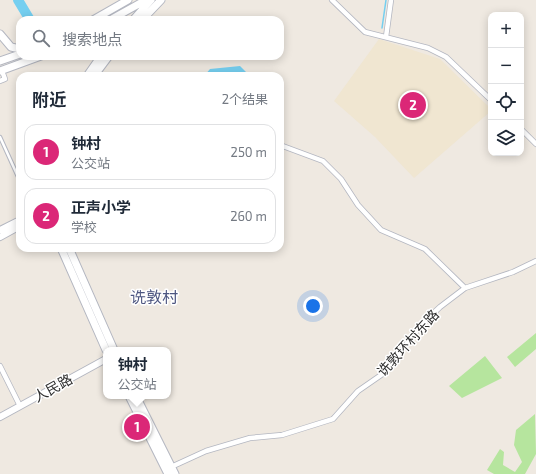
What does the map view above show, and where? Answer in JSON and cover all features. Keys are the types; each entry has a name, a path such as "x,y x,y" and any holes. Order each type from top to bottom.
{"main road":[{"path":"101,16 131,2 146,0"},
{"path":"143,16 151,0"},
{"path":"143,16 161,0"},
{"path":"131,2 141,16"},
{"path":"115,16 131,2"},
{"path":"0,34 11,47 16,48"},
{"path":"0,61 16,55"},
{"path":"1,71 30,60"},
{"path":"90,72 98,60"},
{"path":"99,72 106,60"},
{"path":"63,252 105,347"},
{"path":"71,252 113,347"},
{"path":"130,399 168,474"},
{"path":"138,399 175,474"}],"street":[{"path":"332,0 365,32 428,48 446,57 488,97"},
{"path":"386,37 392,0"},
{"path":"0,81 5,79 1,71"},
{"path":"524,132 536,144"},
{"path":"284,146 323,161 341,179 358,205 381,230 425,249 465,288"},
{"path":"0,230 16,222"},
{"path":"0,237 16,228"},
{"name":"诜敦环村东路","path":"172,467 206,451 250,438 282,435 333,419 358,392 384,373 422,324 440,307 465,288 513,272 536,261"},
{"name":"人民路","path":"0,417 103,362"},
{"path":"0,366 20,406"}],"lane":[{"path":"0,137 16,173"}],"shaded area":[{"path":"379,39 440,59 488,106 488,114 414,178 375,137 334,101"}],"green space":[{"path":"536,333 536,349 515,367 507,357"},
{"path":"485,356 502,378 462,398 449,386"},
{"path":"535,414 536,454 525,474 494,474 487,470 500,449 504,452 503,465 515,472 522,462 514,445 516,430"}],"water":[{"path":"240,66 246,72 207,72 210,69"}],"waterway":[{"path":"18,0 28,16"},
{"path":"382,28 386,0"}],"place":[{"name":"正声小学","path":"413,105"},
{"name":"钟村","path":"137,427"}],"district":[{"name":"诜敦村","path":"154,297"}]}
